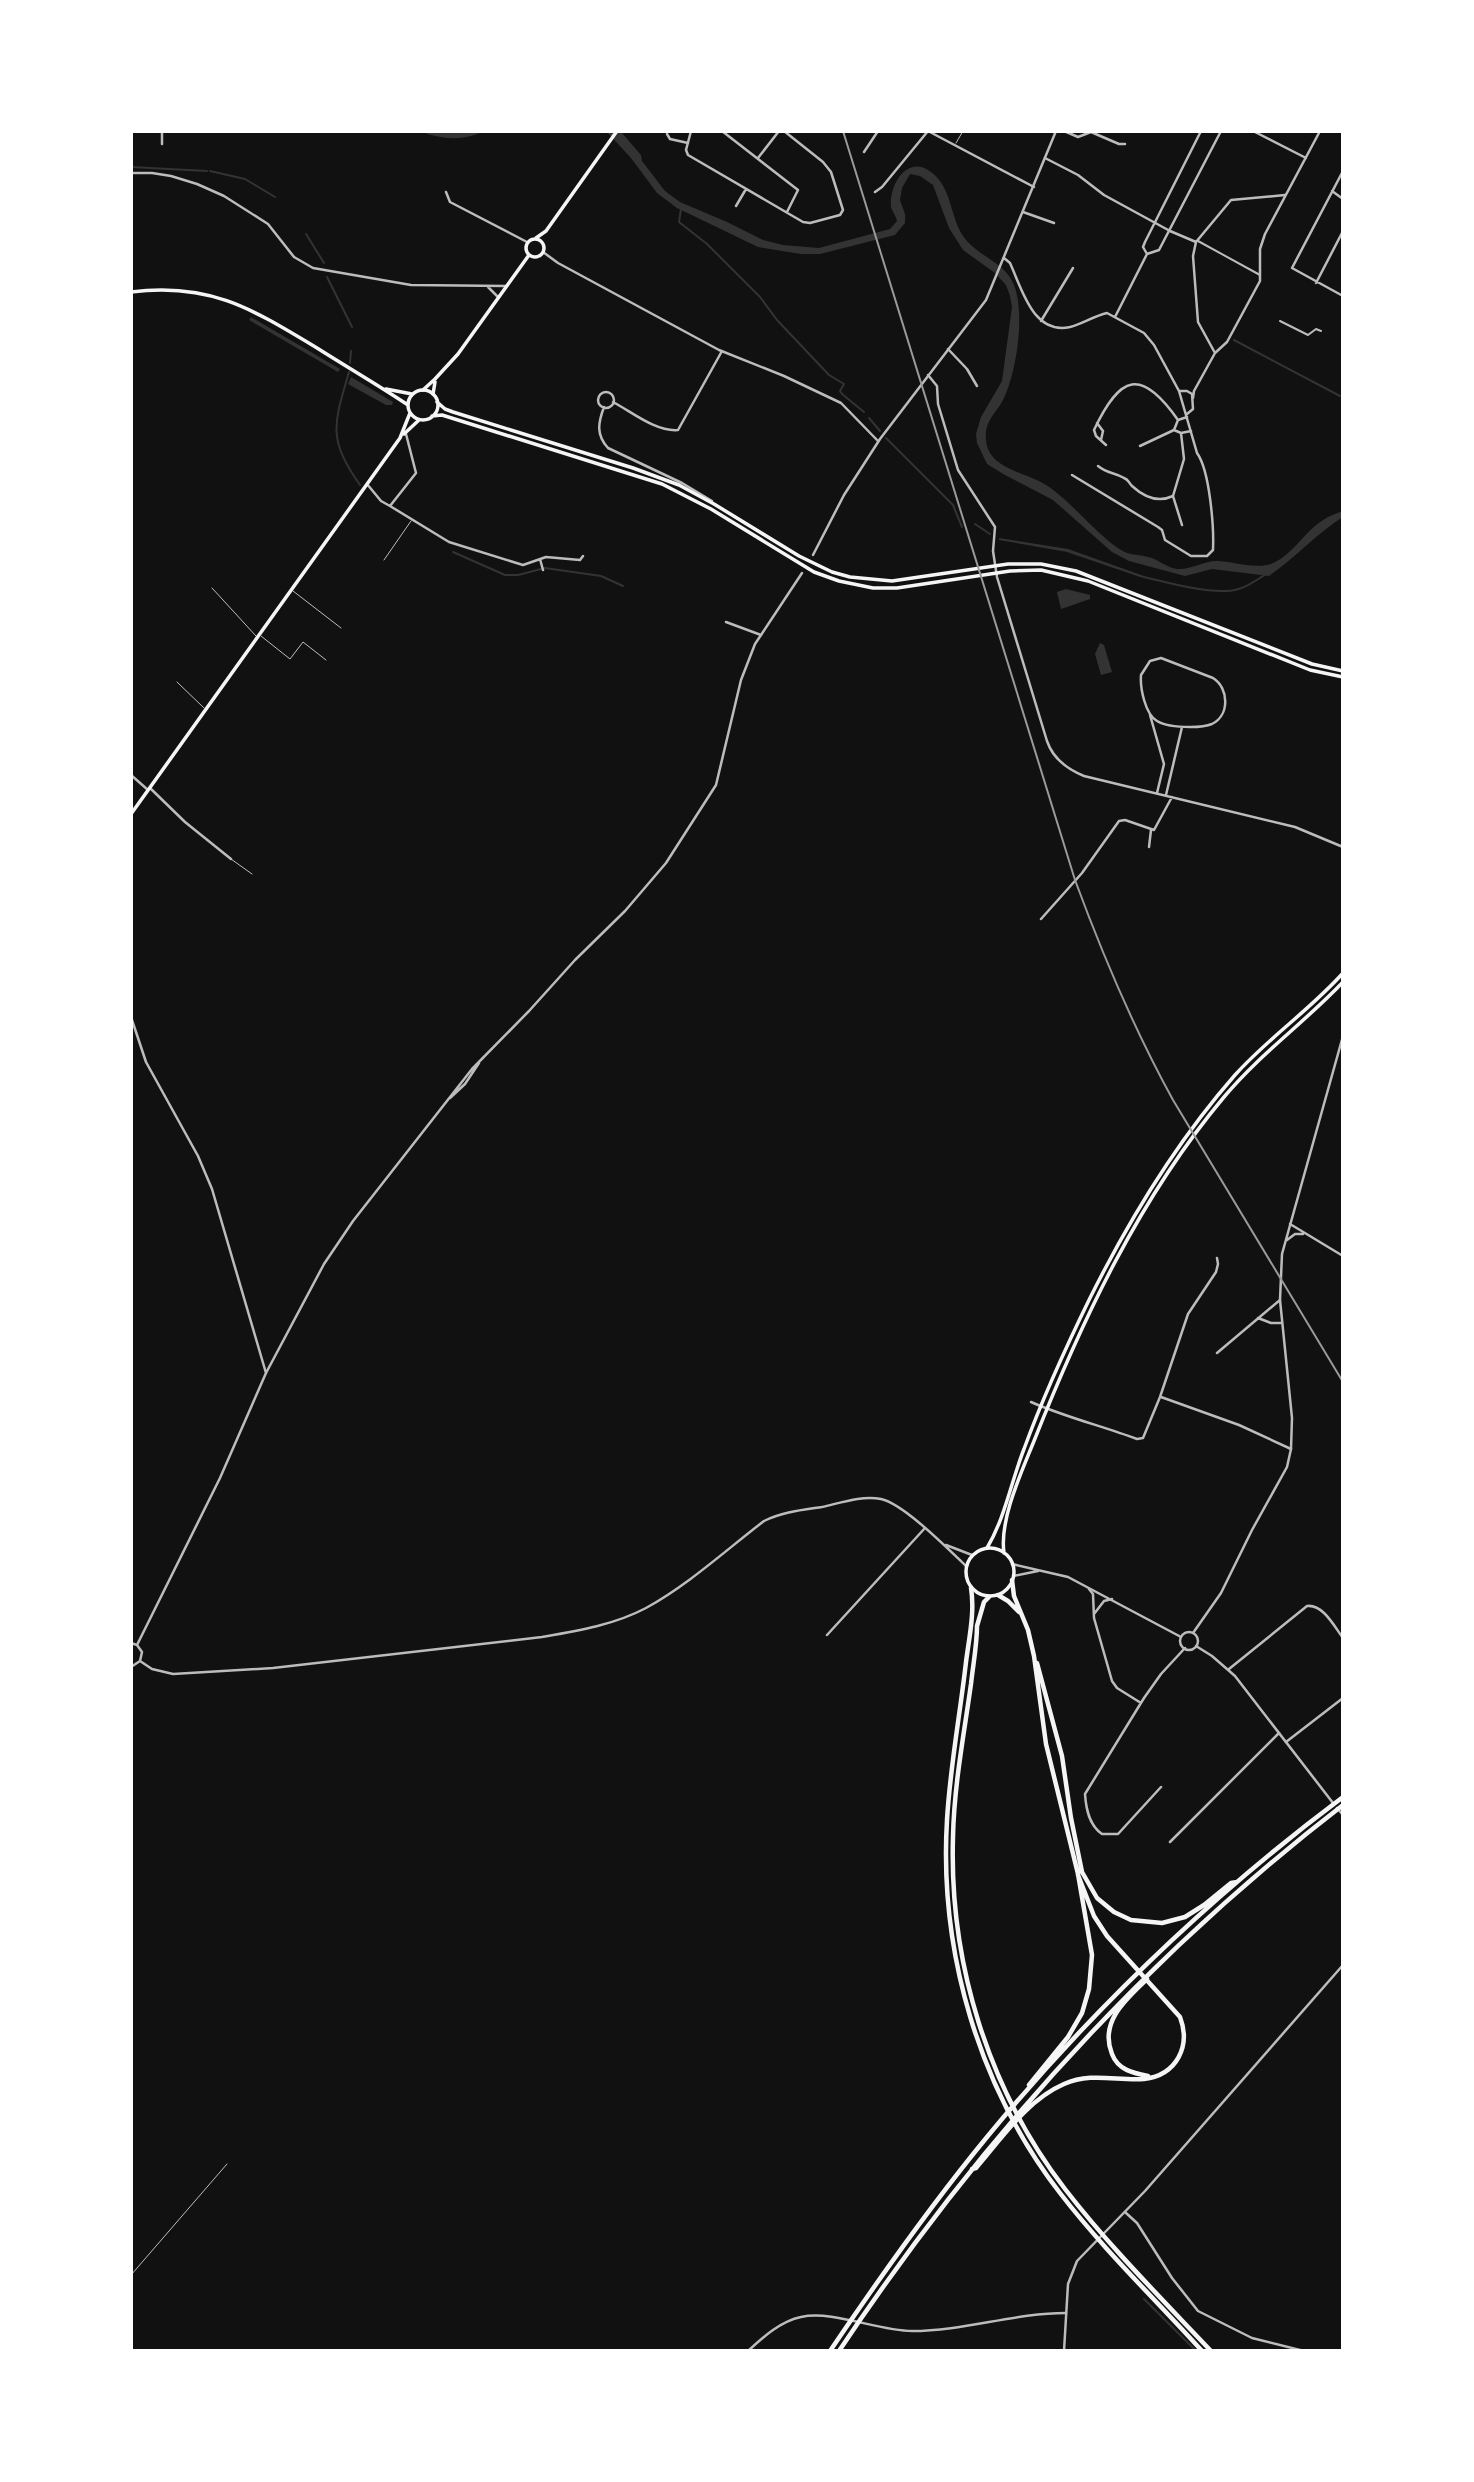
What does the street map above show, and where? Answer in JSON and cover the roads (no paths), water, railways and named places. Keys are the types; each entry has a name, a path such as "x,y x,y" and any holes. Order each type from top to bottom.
{"highway":[{"path":"830,2351 918,2225 1068,2037 1086,2001 1092,1955 1062,1756 1023,1618 1012,1591 1013,1578"},
{"path":"971,1588 971,1619 948,1795 946,1872 950,1920 962,1992 983,2055 1000,2094 1024,2134 1091,2225 1202,2351"},
{"path":"998,1595 1009,1601 1023,1618"},
{"path":"989,1597 984,1602 978,1626 958,1773 954,1815 953,1884 957,1928 975,2015 1024,2134"},
{"path":"969,2171 976,2168 1031,2105 1066,2083 1091,2077 1153,2077 1179,2059 1185,2041 1175,2009 1132,1965 1094,1916 1080,1875 1046,1744 1034,1656"},
{"path":"839,2351 902,2259 969,2171 1062,2062 1166,1956 1341,1801"},
{"path":"1017,2102 1125,1987 1238,1882 1329,1812"},
{"path":"1080,1875 1097,1898 1114,1912 1131,1920 1152,1924 1185,1917 1231,1884 1238,1882"},
{"path":"1153,2077 1135,2074 1117,2063 1108,2044 1108,2034 1117,2011 1166,1956"},
{"path":"1106,2242 1211,2351"}],"main road":[{"path":"546,231 543,252 535,257 529,255 527,242 546,231 617,131"},
{"path":"536,238 543,243"},
{"path":"383,388 412,394 423,390 458,354 529,255"},
{"path":"131,292 157,289 195,291 229,300 273,321 408,405"},
{"path":"435,379 433,394 444,409 655,476 714,504 817,566 850,577 878,581 1008,564 1041,564 1076,571 1312,664 1343,671"},
{"path":"423,390 433,394"},
{"path":"400,438 410,413 408,405 412,394"},
{"path":"432,416 437,402"},
{"path":"410,413 420,419"},
{"path":"131,814 400,438 420,419 432,416 442,415 662,484 711,509 814,572 839,581 873,588 913,586 1010,571 1041,570 1074,577 1310,670 1343,677"},
{"path":"1343,973 1253,1057 1199,1120 1185,1144 1147,1207 1112,1268 1069,1355 1008,1514 1003,1537 1004,1553 1012,1564 1013,1578 998,1595 982,1595 971,1588 965,1574 966,1566 972,1555 987,1548 999,1526 1014,1474 1043,1401 1077,1325 1119,1245 1185,1144 1222,1098 1260,1057 1343,982"},
{"path":"987,1548 1004,1553"}],"street":[{"path":"162,131 162,144"},
{"path":"691,131 686,150 688,155 787,212 810,223 841,215 831,172 823,162 784,131"},
{"path":"722,131 799,190 787,212"},
{"path":"758,158 779,131"},
{"path":"864,152 878,131"},
{"path":"875,192 883,187 928,131 1034,187"},
{"path":"813,555 844,495 878,441 986,300 1056,131"},
{"path":"1064,131 1078,137 1091,132 1125,144"},
{"path":"1147,254 1143,245 1201,131"},
{"path":"1115,317 1147,254 1159,250 1170,231 1221,131"},
{"path":"1253,131 1306,158"},
{"path":"1140,446 1174,430 1178,421 1193,409 1193,398 1198,384 1215,353 1227,342 1260,281 1260,249 1285,195 1320,131"},
{"path":"667,134 670,139 688,143"},
{"path":"1045,158 1073,172 1104,195 1154,223 1197,241 1260,275"},
{"path":"1343,171 1292,266 1293,271 1343,296"},
{"path":"131,173 172,176 224,196 259,216 276,232 298,261 313,268 334,270 388,283 507,286"},
{"path":"736,206 746,189"},
{"path":"1332,191 1343,199"},
{"path":"446,192 450,202 527,242"},
{"path":"1215,353 1198,322 1193,266 1197,241 1231,200 1285,195"},
{"path":"1023,212 1054,223"},
{"path":"1316,283 1343,231"},
{"path":"543,252 632,304 722,351 841,403 878,441"},
{"path":"1004,258 1010,263 1031,308 1041,321 1057,328 1070,327 1107,313 1148,335 1179,391 1197,453 1202,460 1209,499 1213,550 1206,556 1191,556 1165,540 1158,527 1072,475"},
{"path":"1041,321 1073,268"},
{"path":"488,286 498,297"},
{"path":"1280,321 1308,335 1316,329 1321,331"},
{"path":"948,349 967,369 977,386"},
{"path":"604,408 598,402 601,393 610,393 613,402 656,425 678,430 722,351"},
{"path":"928,375 937,386 938,404 958,470 996,530 993,551 997,577 1050,750 1060,762 1074,772 1295,827 1343,847"},
{"path":"1106,446 1094,430 1097,423 1115,394 1121,388 1135,383 1154,392 1178,421"},
{"path":"1179,391 1187,391 1198,384"},
{"path":"1187,391 1193,398"},
{"path":"604,408 610,407 613,402"},
{"path":"604,408 599,429 601,440 608,448 682,483 706,496 714,504"},
{"path":"1193,409 1198,412"},
{"path":"1097,423 1103,431 1101,440"},
{"path":"1174,430 1181,433 1191,430"},
{"path":"390,506 416,473 405,433"},
{"path":"1098,466 1107,473 1124,478 1153,499 1166,500 1173,496 1180,480 1184,459 1181,433"},
{"path":"367,484 381,501 449,542 523,565 546,557 580,560 583,556"},
{"path":"1173,496 1182,525"},
{"path":"540,559 543,569"},
{"path":"137,1645 220,1478 266,1373 324,1264 353,1220 480,1060 648,888 666,863 716,785 741,680 761,635 802,573"},
{"path":"726,622 761,635"},
{"path":"1149,711 1157,722 1182,727 1211,725 1220,717 1226,696 1217,680 1161,658 1150,661 1142,670 1140,681 1164,764 1157,793"},
{"path":"1166,796 1182,727"},
{"path":"131,775 231,859"},
{"path":"1041,919 1082,873 1119,821 1125,820 1156,829 1172,797"},
{"path":"1149,847 1152,830"},
{"path":"131,1017 146,1062 198,1156 212,1189 266,1373"},
{"path":"1193,1633 1221,1593 1252,1530 1283,1476 1291,1449 1292,1418 1281,1323 1280,1278 1285,1242 1343,1036"},
{"path":"1290,1224 1343,1256"},
{"path":"1285,1242 1295,1234 1304,1234"},
{"path":"1031,1402 1140,1439 1146,1435 1188,1314 1216,1272 1217,1258"},
{"path":"1217,1353 1280,1300"},
{"path":"1258,1318 1271,1323 1281,1323"},
{"path":"1160,1397 1239,1425 1291,1449"},
{"path":"140,1661 164,1673 173,1674 272,1668 542,1637 584,1629 620,1619 645,1608 670,1593 764,1521 778,1515 873,1498 889,1502 925,1528 966,1566"},
{"path":"827,1635 925,1528"},
{"path":"943,1543 972,1555"},
{"path":"1012,1564 1068,1577 1181,1637"},
{"path":"1013,1578 1025,1572 1045,1570"},
{"path":"1088,1587 1093,1594 1094,1614 1112,1681 1117,1688 1141,1703"},
{"path":"1094,1614 1104,1601 1112,1599"},
{"path":"1229,1669 1307,1606 1320,1609 1343,1638"},
{"path":"1181,1637 1186,1633 1193,1633 1197,1637 1196,1646"},
{"path":"1181,1637 1185,1648 1196,1646"},
{"path":"131,1643 137,1645 142,1653 140,1661 131,1667"},
{"path":"1196,1646 1229,1669 1343,1815"},
{"path":"1161,1787 1118,1834 1102,1834 1093,1825 1086,1807 1085,1794 1141,1703 1161,1674 1185,1648"},
{"path":"1286,1742 1343,1698"},
{"path":"1170,1842 1279,1733"},
{"path":"1063,2351 1068,2284 1075,2264 1094,2242 1126,2213 1343,1965"},
{"path":"1126,2213 1137,2223 1189,2302 1198,2311 1264,2342 1304,2351"},
{"path":"748,2351 779,2325 801,2317 832,2318 910,2331 938,2330 1039,2313 1066,2313"}],"lane":[{"path":"955,145 963,131"},
{"path":"384,560 412,520"},
{"path":"212,588 258,636 290,659 303,642 326,660"},
{"path":"291,590 341,628"},
{"path":"177,682 206,710"},
{"path":"231,859 252,874"},
{"path":"131,2275 227,2164"}],"waterway":[{"path":"131,167 207,171"},
{"path":"210,171 245,179 275,197"},
{"path":"681,209 679,222 707,244 760,297 777,320 829,375 844,384 840,391 842,394 864,412"},
{"path":"306,234 324,263"},
{"path":"327,277 352,327"},
{"path":"1234,340 1340,396"},
{"path":"350,363 351,351"},
{"path":"349,372 336,430 342,455 360,485"},
{"path":"869,418 880,431"},
{"path":"886,438 953,505 962,527"},
{"path":"975,524 990,534"},
{"path":"453,552 505,575 518,575 545,568 601,576 623,586"},
{"path":"1144,577 1195,589 1232,591 1266,574"},
{"path":"1144,2299 1196,2351"}],"railway":[{"path":"843,131 1075,880 1097,936 1132,1019 1173,1100 1343,1382"}]}
